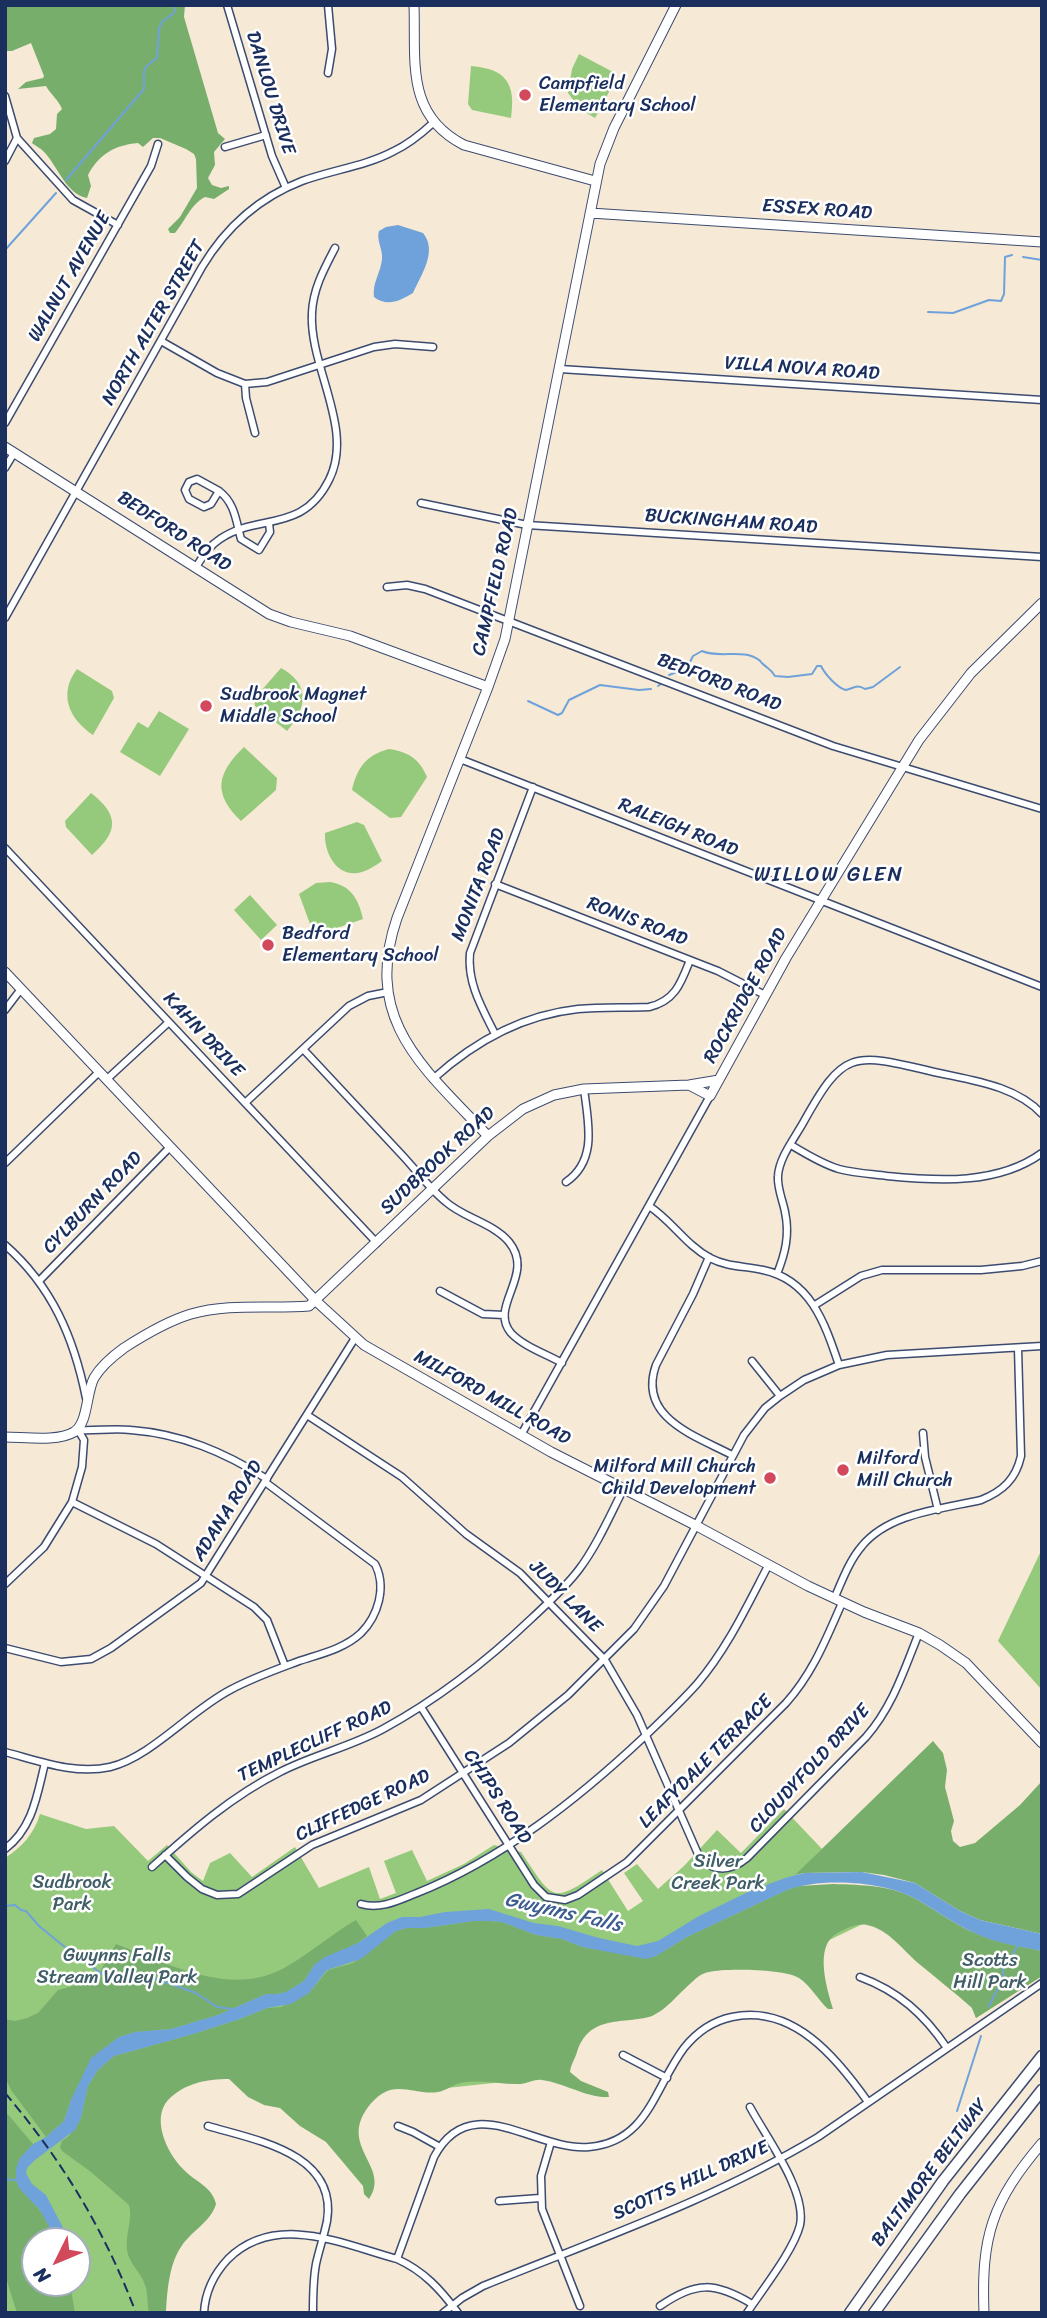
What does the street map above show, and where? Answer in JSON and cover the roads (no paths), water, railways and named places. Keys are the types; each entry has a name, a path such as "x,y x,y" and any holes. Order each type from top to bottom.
{"highway":[{"name":"BALTIMORE BELTWAY","path":"849,2313 935,2192 1042,2056"},
{"name":"BALTIMORE BELTWAY","path":"875,2313 960,2194 1042,2090"}],"street":[{"name":"DANLOU DRIVE","path":"227,5 272,156 286,188"},
{"path":"328,5 332,49 328,73"},
{"path":"414,5 419,92 425,111 433,123 464,145 596,181"},
{"name":"CAMPFIELD ROAD","path":"488,1136 433,1079 405,1042 394,1018 386,971 392,935 501,650 596,181 614,128 676,5"},
{"path":"5,96 18,138 66,193 83,206 118,225"},
{"name":"NORTH ALTER STREET","path":"5,618 220,239 257,205 286,188 391,153 433,123"},
{"path":"225,147 266,135"},
{"path":"5,161 18,138"},
{"name":"WALNUT AVENUE","path":"5,423 151,166 158,144"},
{"name":"ESSEX ROAD","path":"590,214 1042,242"},
{"path":"196,567 213,544 222,537 238,530 290,517 309,506 324,490 334,470 337,435 314,337 312,312 320,278 335,248"},
{"path":"161,341 217,373 245,384 267,382 384,345 433,347"},
{"name":"VILLA NOVA ROAD","path":"560,369 1042,400"},
{"path":"245,384 255,433"},
{"path":"5,468 10,450"},
{"name":"BEDFORD ROAD","path":"10,450 280,619 350,636 488,687"},
{"path":"219,491 211,504 204,507 188,499 186,490 189,482 197,479 219,491 230,502 241,539 258,550 270,532 269,523"},
{"name":"BUCKINGHAM ROAD","path":"421,503 527,525 1042,557"},
{"name":"BEDFORD ROAD","path":"387,587 415,586 509,619 833,746 1042,808"},
{"name":"ROCKRIDGE ROAD","path":"521,1435 765,995 901,768 952,695 999,642 1042,603"},
{"name":"RALEIGH ROAD","path":"460,759 1042,987"},
{"name":"MONITA ROAD","path":"495,1034 475,995 469,962 473,943 533,787"},
{"name":"KAHN DRIVE","path":"5,848 377,1243"},
{"name":"RONIS ROAD","path":"495,884 732,977 765,995"},
{"path":"433,1079 465,1052 495,1034 525,1021 558,1012 657,1005 676,992 690,960"},
{"name":"MILFORD MILL ROAD","path":"5,972 316,1301 355,1338 376,1353 521,1435 768,1566 838,1601 919,1633 940,1645 966,1664 1042,1743"},
{"path":"5,1010 21,989"},
{"path":"245,1103 355,1001 388,992"},
{"path":"106,1080 169,1022"},
{"path":"303,1049 447,1203 503,1236 512,1247 517,1261 517,1277 504,1315 508,1329 518,1339 562,1363"},
{"path":"777,1274 788,1238 778,1173 828,1080 842,1067 858,1060 880,1059 1004,1089 1028,1101 1042,1114"},
{"path":"5,1163 99,1073"},
{"name":"SUDBROOK ROAD","path":"316,1301 488,1136 512,1116 537,1102 584,1089 689,1085 719,1080"},
{"name":"SUDBROOK ROAD","path":"689,1085 710,1096"},
{"path":"566,1182 582,1167 588,1150 589,1130 584,1089"},
{"path":"791,1145 823,1163 849,1171 929,1180 948,1180 1008,1171 1042,1153"},
{"name":"CYLBURN ROAD","path":"39,1281 170,1147"},
{"path":"649,1206 664,1217 688,1243 709,1257 729,1265 766,1270 794,1284 815,1305 839,1365"},
{"path":"5,1245 39,1281 67,1329 81,1371 86,1399"},
{"path":"709,1257 656,1365 652,1390 660,1411 670,1422 732,1455"},
{"path":"815,1305 861,1276 882,1270 981,1270 1042,1261"},
{"path":"440,1291 483,1314 504,1315"},
{"path":"78,1430 83,1422 86,1399 97,1373 107,1361 125,1348 161,1327 193,1314 245,1307 309,1306 316,1301"},
{"name":"ADANA ROAD","path":"5,1648 61,1662 91,1659 111,1648 201,1583 355,1338"},
{"name":"CLIFFEDGE ROAD","path":"165,1855 202,1889 224,1896 238,1894 312,1845 401,1810 464,1774 532,1726 605,1660 634,1629 654,1602 732,1455 755,1420 780,1396 804,1380 839,1365 907,1352 1042,1346"},
{"name":"LEAFYDALE TERRACE","path":"552,1899 571,1899 636,1854 802,1684 816,1662 853,1560 868,1539 897,1521 994,1495 1009,1482 1021,1456 1018,1348"},
{"path":"752,1361 780,1396"},
{"path":"81,1371 97,1373"},
{"name":"JUDY LANE","path":"307,1415 402,1477 466,1534 520,1573 605,1660 630,1699 702,1859 720,1869"},
{"path":"5,1437 54,1437 78,1430 129,1429 170,1435 213,1448 266,1480 330,1532 372,1560 378,1570 381,1587 378,1605 363,1631 339,1647 260,1675 208,1702 146,1751 124,1762 85,1770 5,1752"},
{"path":"5,1584 44,1547 72,1502 82,1467 84,1440 78,1430"},
{"path":"923,1433 925,1457 938,1510"},
{"name":"TEMPLECLIFF ROAD","path":"152,1867 218,1810 259,1783 300,1762 380,1731 421,1707 486,1660 549,1602 581,1567 624,1488"},
{"path":"72,1502 156,1544 261,1613 272,1630 285,1666"},
{"path":"361,1904 382,1906 468,1869 576,1797 646,1735 683,1699 710,1667 735,1629 768,1566"},
{"name":"CLOUDYFOLD DRIVE","path":"720,1869 735,1867 747,1858 874,1727 893,1698 919,1633"},
{"name":"CHIPS ROAD","path":"421,1707 541,1892 552,1899"},
{"path":"5,1849 18,1838 27,1825 45,1763"},
{"path":"860,1977 887,1988 914,2008 947,2048"},
{"name":"SCOTTS HILL DRIVE","path":"443,2313 483,2286 726,2187 779,2160 1042,1983"},
{"path":"397,2259 439,2147 455,2133 478,2124 496,2124 567,2146 589,2147 618,2138 643,2118 683,2050 701,2032 723,2020 762,2015 789,2023 815,2041 841,2066 868,2102"},
{"path":"623,2055 667,2078"},
{"path":"747,2313 793,2242 800,2224 798,2195 750,2107"},
{"path":"208,2126 280,2148 305,2163 319,2180 326,2201 327,2221 313,2280 313,2313"},
{"path":"398,2126 439,2147"},
{"path":"551,2142 541,2176 540,2198 545,2221 580,2306"},
{"path":"984,2313 984,2260 992,2224 999,2204 1014,2177 1042,2143"},
{"path":"499,2201 540,2198"},
{"path":"204,2313 206,2296 217,2273 244,2246 254,2240 277,2234 299,2233 397,2259 429,2279 458,2313"},
{"path":"660,2306 685,2291 705,2286 727,2290 752,2304"}],"water":[{"path":"398,225 423,233 429,247 429,255 413,293 398,300 384,302 374,297 382,259 378,234 386,227"},
{"name":"Gwynns Falls","path":"862,1872 915,1883 980,1920 1042,1934 1042,1951 998,1942 975,1933 905,1894 871,1885 835,1882 787,1890 646,1959 582,1947 562,1939 536,1935 502,1922 474,1921 407,1928 396,1931 361,1959 327,1970 309,1993 291,2004 267,2008 190,2035 114,2056 98,2070 88,2086 81,2118 75,2130 27,2168 26,2173 32,2184 46,2195 63,2227 49,2227 40,2210 19,2188 16,2168 20,2158 33,2144 46,2137 64,2121 91,2058 119,2037 135,2032 171,2029 218,2015 266,1994 286,1992 304,1981 315,1964 325,1957 358,1943 387,1923 402,1917 489,1909 534,1923 558,1926 637,1946 658,1941 699,1916 750,1891 804,1873"}],"waterway":[{"path":"66,180 144,89 144,71 157,58 159,29 162,22 174,13 175,5"},
{"path":"5,250 56,193"},
{"path":"928,312 953,313 989,300 1001,301 1004,294 1005,257 1012,255"},
{"path":"1023,257 1042,260"},
{"path":"669,675 687,668 693,656 702,651 753,656 775,676 812,674 817,666 821,666 839,687 846,690 873,687 900,667"},
{"path":"528,701 558,715 569,700 600,685 651,689"},
{"path":"5,1906 15,1905 26,1911 39,1926 105,1976 134,1973 145,1975 196,1993 217,2007 233,2009"},
{"path":"989,2006 1004,1977 1002,1965 1009,1961 1017,1947"},
{"path":"957,2111 981,2036"},
{"path":"5,2179 15,2180"}],"railway":[{"path":"5,2093 45,2144 80,2197 110,2253 136,2313"}],"place":[{"name":"Campfield Elementary School","path":"525,95"},
{"name":"Sudbrook Magnet Middle School","path":"206,706"},
{"name":"Bedford Elementary School","path":"268,945"},
{"name":"Milford Mill Church","path":"843,1470"},
{"name":"Milford Mill Church Child Development","path":"770,1478"}],"district":[{"name":"WILLOW GLEN","path":"829,876"}],"park label":[{"name":"Silver Creek Park","path":"718,1873"},
{"name":"Sudbrook Park","path":"72,1894"},
{"name":"Gwynns Falls Stream Valley Park","path":"117,1967"},
{"name":"Scotts Hill Park","path":"990,1972"}]}
